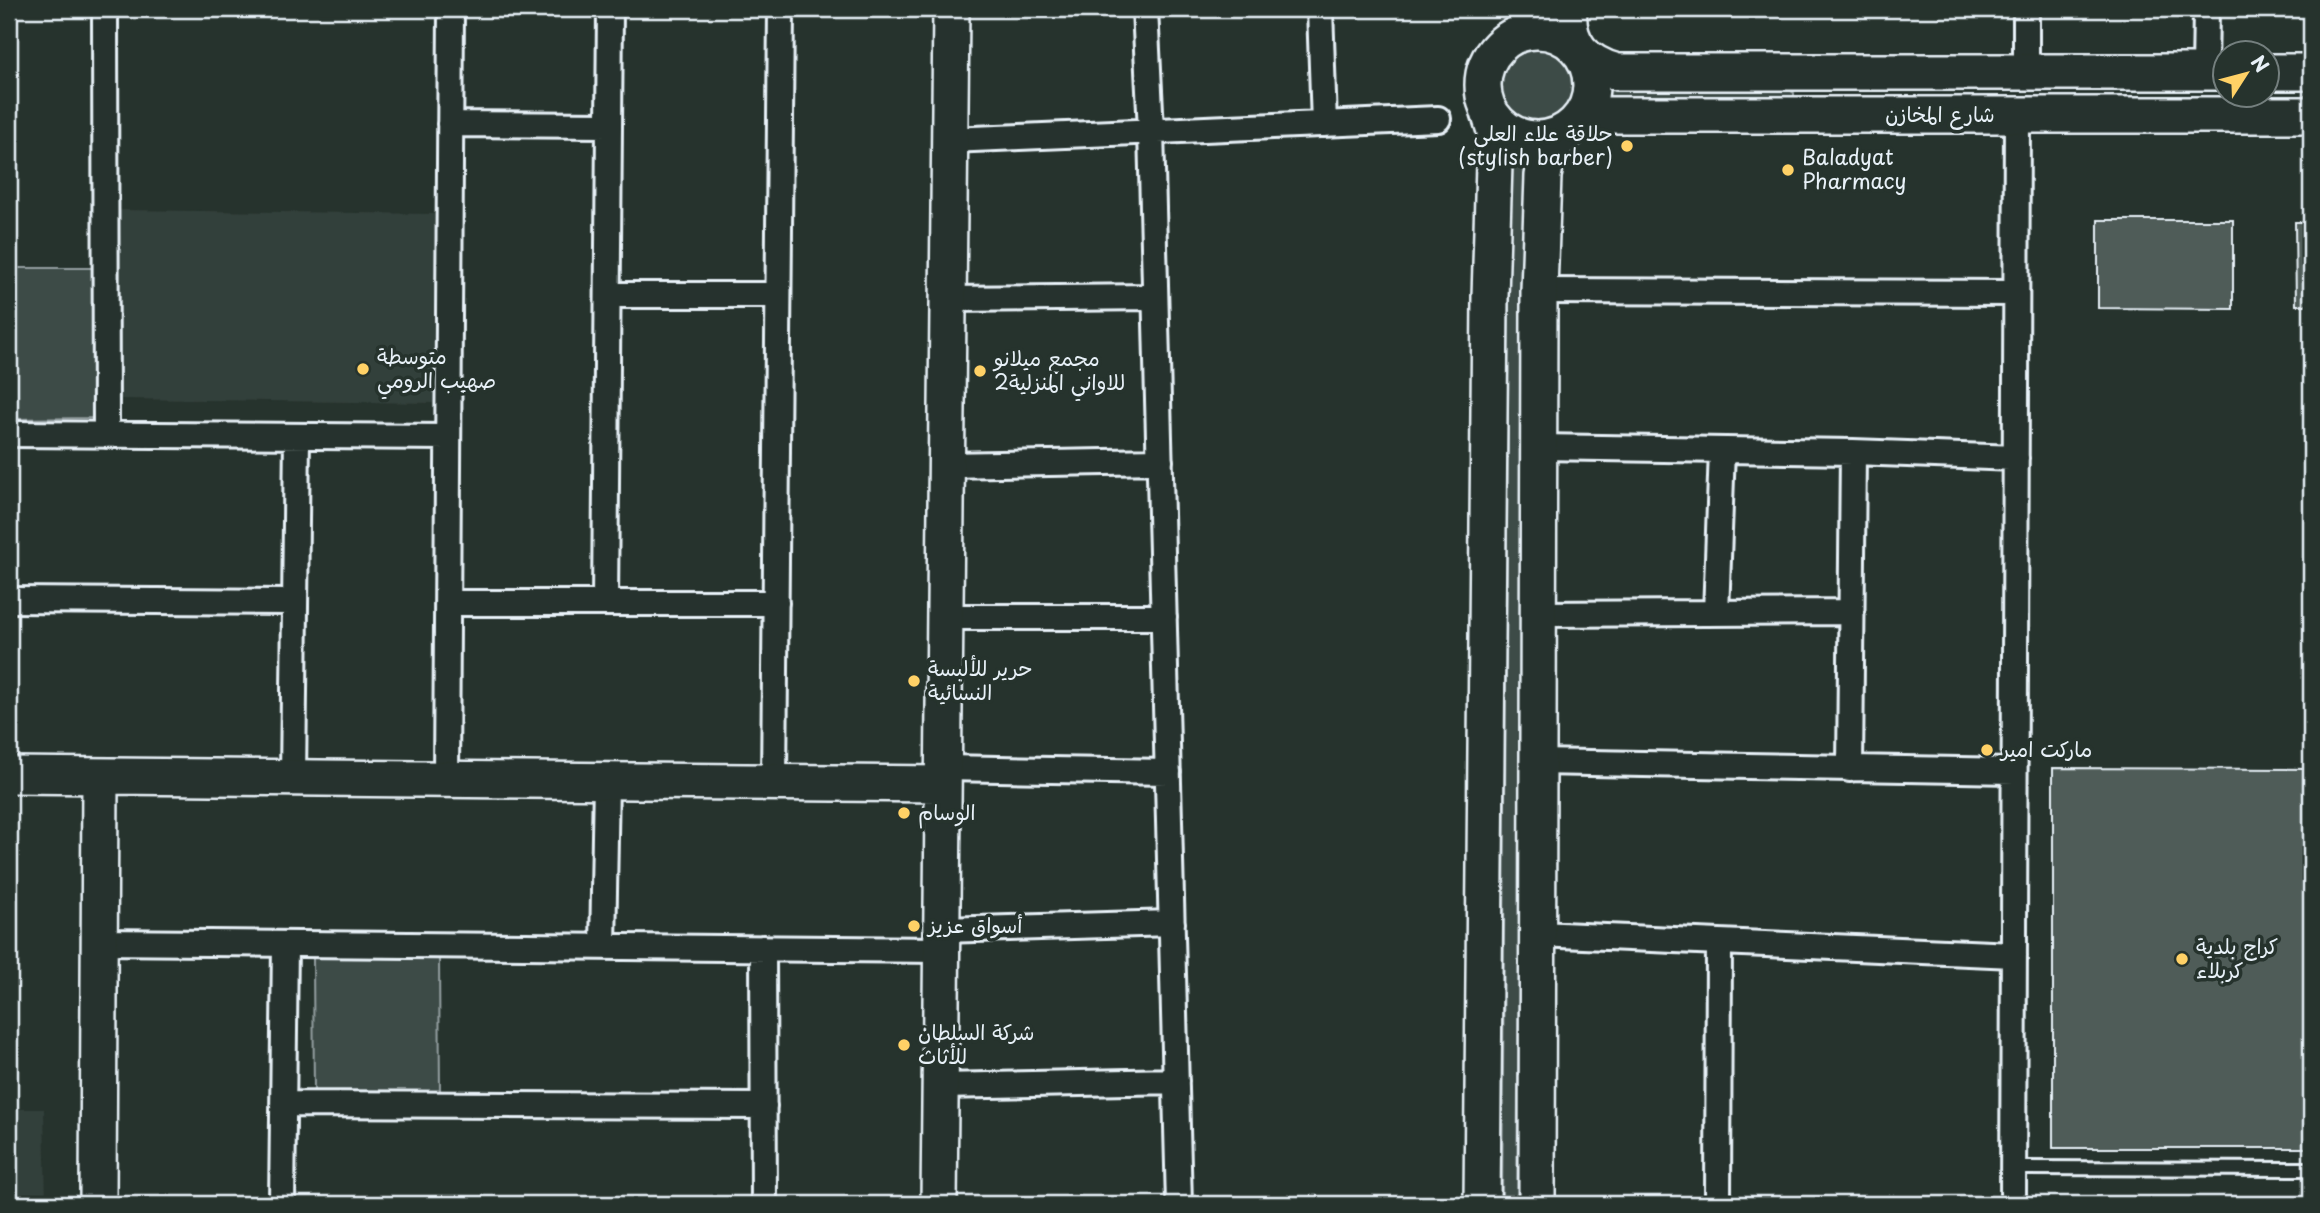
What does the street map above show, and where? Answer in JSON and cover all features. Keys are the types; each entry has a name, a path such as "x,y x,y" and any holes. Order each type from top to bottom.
{"street":[{"path":"105,9 106,435"},
{"path":"446,779 451,9"},
{"path":"605,603 610,9"},
{"path":"774,782 781,9"},
{"path":"939,1204 951,9"},
{"path":"1145,9 1156,297 1179,1204"},
{"path":"1320,9 1324,124"},
{"path":"1537,1204 1539,291 1545,162 1558,141 1583,114 1590,97 1591,80 1586,63 1575,47 1569,31 1569,9"},
{"path":"2026,9 2026,72"},
{"path":"2206,9 2212,51"},
{"path":"1482,1204 1490,297 1496,131 1483,91 1484,72 1508,25 1522,33 1541,31 1560,36 1575,47"},
{"name":"شارع المخازن","path":"1575,47 1595,63 1617,72 2212,72"},
{"path":"1791,115 1801,99 1801,89 1793,72"},
{"path":"1827,115 1818,98 1822,80 1828,72"},
{"path":"2282,72 2311,72"},
{"path":"1488,109 1500,125 1516,135 1535,139 1554,137 1572,127"},
{"path":"2013,1204 2017,115"},
{"name":"شارع المخازن","path":"1572,127 1588,118 1607,116 2311,115"},
{"path":"950,141 1438,119"},
{"path":"450,124 609,125"},
{"path":"1539,291 2016,293"},
{"path":"608,295 778,295"},
{"path":"948,299 1156,297"},
{"path":"9,434 449,437"},
{"path":"293,778 297,436"},
{"path":"1539,447 1853,452 2016,458"},
{"path":"1716,613 1722,450"},
{"path":"1850,769 1853,452"},
{"path":"947,465 1160,461"},
{"path":"9,600 295,603"},
{"path":"447,603 776,603"},
{"path":"1539,614 1850,612"},
{"path":"945,617 1164,617"},
{"path":"1538,762 2014,771"},
{"path":"9,775 774,782 1168,772"},
{"path":"98,1204 100,776"},
{"path":"603,947 606,781"},
{"path":"99,942 763,948 942,940 1172,923"},
{"path":"1538,934 2014,955"},
{"path":"1718,1204 1719,942"},
{"path":"282,1204 285,944"},
{"path":"763,948 764,1204"},
{"path":"941,1086 1176,1081"},
{"path":"284,1104 764,1106"}],"lane":[{"path":"2013,1168 2311,1169"}],"shaded area":[{"path":"1531,48 1545,48 1559,54 1569,64 1575,85 1573,99 1559,116 1545,122 1531,122 1517,116 1507,106 1501,92 1501,78 1507,64 1517,54"},
{"path":"1614,89 1789,90 1794,93 1794,98 1605,97 1606,92"},
{"path":"1510,143 1531,148 1526,163 1517,1204 1502,1204"},
{"path":"119,210 435,214 433,403 117,399"},
{"path":"9,268 93,268 96,418 9,419"},
{"path":"313,958 439,958 440,1095 314,1096"},
{"path":"9,1109 44,1109 46,1204 9,1204"}],"building":[{"path":"2098,220 2233,220 2233,309 2098,308"},
{"path":"2295,222 2311,222 2311,305 2296,305"},
{"name":"كراج بلدية كربلاء","path":"2053,768 2311,769 2311,1148 2053,1148"}],"place":[{"name":"حلاقة علاء العلي (stylish barber)","path":"1627,146"},
{"name":"Baladyat Pharmacy","path":"1788,170"},
{"name":"متوسطة صهيب الرومي","path":"363,369"},
{"name":"مجمع ميلانو للاواني المنزلية2","path":"980,371"},
{"name":"حرير للألبسة النسائية","path":"914,681"},
{"name":"ماركت امير","path":"1987,750"},
{"name":"الوسام","path":"904,813"},
{"name":"أسواق عزيز","path":"914,926"},
{"name":"كراج بلدية كربلاء","path":"2182,959"},
{"name":"شركة السلطان للأثاث","path":"904,1045"}]}
